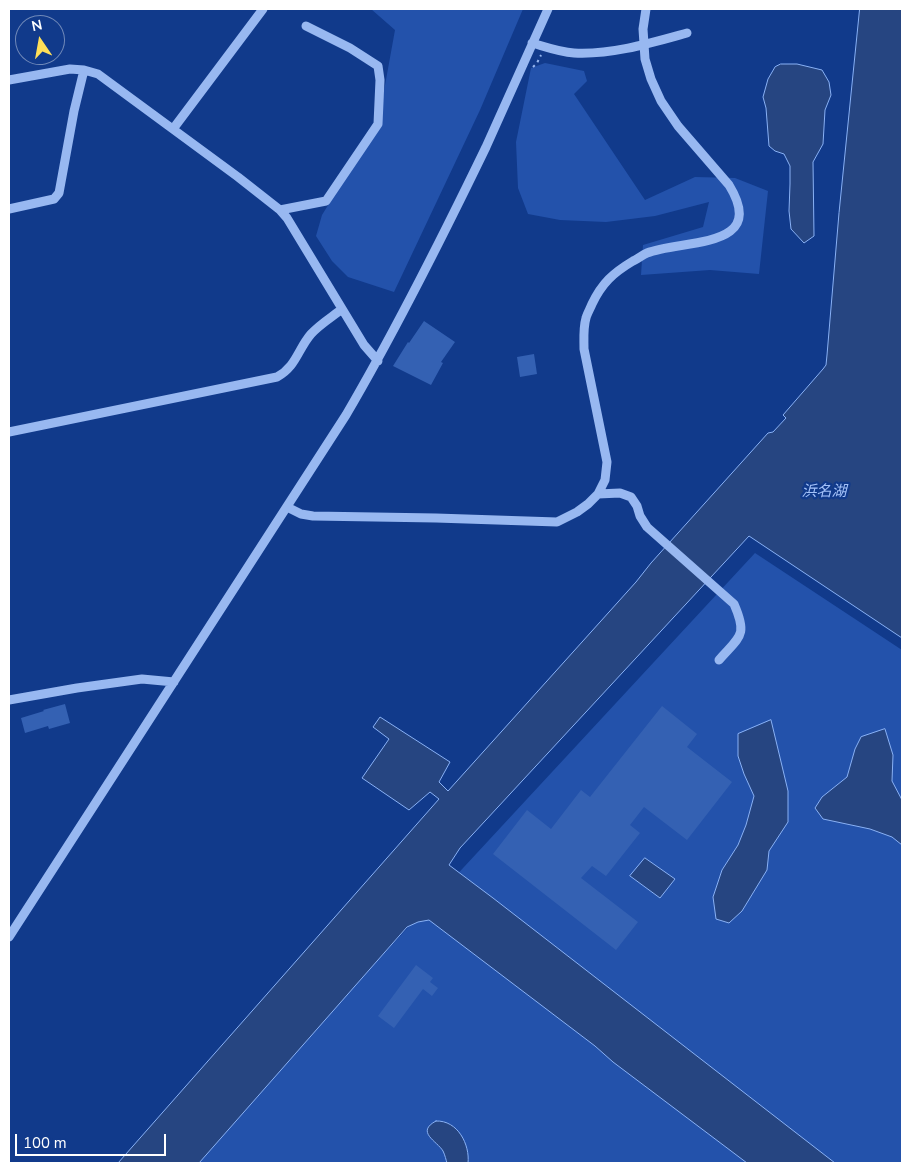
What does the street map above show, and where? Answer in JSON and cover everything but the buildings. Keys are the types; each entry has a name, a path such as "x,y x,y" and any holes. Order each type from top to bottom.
{"street":[{"path":"173,129 264,9"},
{"path":"9,937 346,415 378,361 486,146 548,9"},
{"path":"287,507 301,514 313,516 557,522 577,512 598,494 605,480 607,462 584,349 585,319 597,294 611,276 648,253 723,236 738,223 739,218 739,205 734,193 678,126 660,101 644,59 643,29 646,9"},
{"path":"280,210 326,201 378,124 380,80 378,66 350,48 306,26"},
{"path":"532,43 552,49 593,52 644,45 688,33"},
{"path":"9,80 70,69 98,74 238,177 280,210 287,218 364,345 378,361"},
{"path":"9,209 54,199 59,193 74,111 84,70"},
{"path":"9,432 277,377 291,366 311,334 342,309"},
{"path":"598,494 620,493 631,496 647,527 734,604 740,617 741,635 719,660"},
{"path":"9,700 142,679 174,682"}],"shaded area":[{"path":"371,9 523,9 480,110 394,292 348,277 332,261 316,236 322,215 378,124 395,30"},
{"path":"545,63 584,71 587,81 574,94 645,200 695,177 735,178 768,191 759,274 710,270 641,275 643,245 703,227 709,202 655,216 606,222 560,220 528,214 518,188 516,142 531,68"},
{"path":"755,553 902,650 902,1163 194,1163 388,949"}],"water":[{"name":"浜名湖","path":"860,9 902,9 902,638 749,536 460,848 449,865 835,1163 747,1163 429,920 407,927 199,1163 118,1163 439,799 430,792 409,810 362,778 389,739 373,727 380,717 450,762 439,782 448,791 768,433 773,432 786,418 783,415 826,365 839,213"},
{"path":"781,64 797,64 822,70 829,82 831,95 825,110 823,144 813,162 814,236 804,243 791,229 789,211 790,166 784,154 775,151 769,146 766,108 763,97 768,79 775,67"},
{"path":"771,720 788,791 788,822 769,851 767,870 742,911 729,923 716,919 713,897 722,870 738,845 754,796 738,756 738,734"},
{"path":"885,729 893,755 892,781 902,800 902,845 892,837 870,829 823,819 815,808 822,797 847,777 855,749 861,737"},
{"path":"645,858 675,879 660,898 630,876"},
{"path":"436,1121 451,1125 461,1135 467,1149 468,1163 447,1163 443,1151 427,1133 430,1125"}]}
